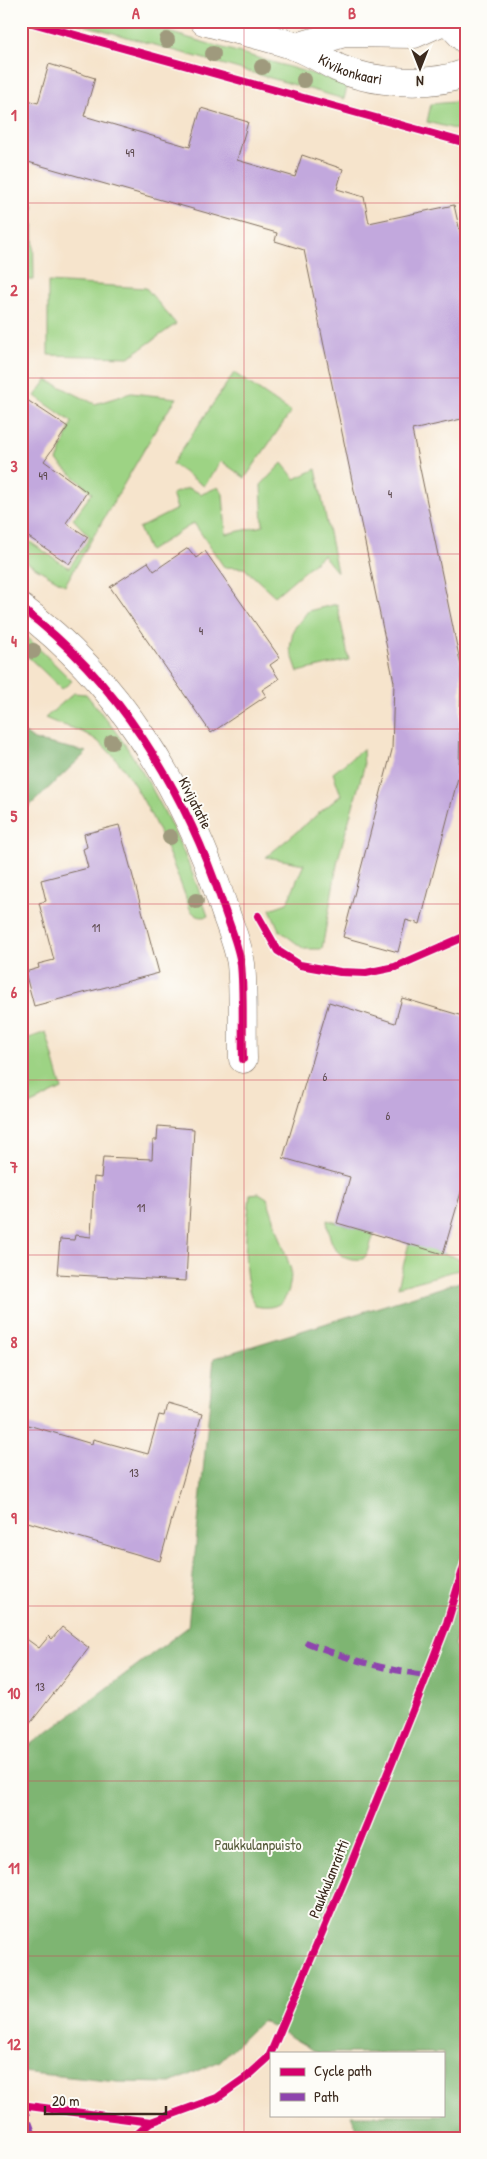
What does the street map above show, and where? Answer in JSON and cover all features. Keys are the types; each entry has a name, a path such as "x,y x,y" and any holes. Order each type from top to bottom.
{"street":[{"name":"Kivikonkaari","path":"204,21 297,47 340,68 375,78 411,82 453,78 466,73"},
{"name":"Kivikonkaari","path":"297,47 344,33 414,34 443,21"},
{"path":"448,21 466,40"},
{"name":"Kivijatatie","path":"21,608 90,672 122,710 155,757 178,797 199,841 241,963 243,1058"}],"green space":[{"path":"71,21 130,21 348,84 344,99"},
{"path":"466,101 466,130 427,122 431,104"},
{"path":"21,201 33,204 34,280 21,280"},
{"path":"48,282 146,288 176,324 129,357 48,355"},
{"path":"234,373 291,412 245,478 221,461 204,486 172,464"},
{"path":"47,380 95,404 131,393 177,398 162,419 65,585 21,559 21,536 69,568 90,537 73,519 92,493 57,461 72,422 35,396"},
{"path":"282,463 295,479 316,469 337,572 323,555 275,596 244,568 224,567 194,523 149,551 139,528 177,509 172,494 188,488 202,494 218,487 223,494 226,534 263,526 261,485"},
{"path":"337,604 349,660 298,672 290,649 293,630 308,611"},
{"path":"21,631 72,681 62,689 21,650"},
{"path":"74,693 86,694 121,739 139,766 173,828 208,916 198,916 190,909 150,813 121,766 105,747 88,735 45,718"},
{"path":"21,730 34,740 87,752 21,814"},
{"path":"363,749 364,767 338,859 322,949 304,949 279,930 270,909 287,903 304,864 266,857 341,795 333,773"},
{"path":"46,1032 62,1089 21,1109 21,1041"},
{"path":"259,1193 267,1198 291,1270 291,1279 284,1300 272,1307 255,1306 247,1280 245,1251 250,1194"},
{"path":"327,1220 374,1233 368,1253 363,1259 354,1259 340,1254 332,1243"},
{"path":"409,1243 461,1259 458,1270 398,1287"},
{"name":"Paukkulanpuisto","path":"466,1280 466,1608 454,1645 466,1657 466,2138 361,2138 351,2116 444,2116 444,2052 316,2052 262,2020 220,2061 171,2083 117,2082 21,2072 21,1752 188,1627 214,1358"}],"building":[{"path":"49,64 95,78 84,116 190,147 201,108 248,122 237,160 295,177 302,155 343,169 337,189 364,197 369,223 454,205 466,258 466,418 412,430 461,666 459,774 420,924 406,920 398,952 343,937 392,750 394,682 304,250 275,241 277,233 21,160 21,98 38,103"},
{"path":"21,396 68,427 44,461 87,492 66,523 88,537 69,564 21,532"},
{"path":"188,548 196,558 205,551 280,658 270,665 279,679 262,690 266,696 211,733 110,587 148,562 154,571"},
{"path":"119,825 159,973 34,1006 25,972 39,968 38,964 54,960 39,903 46,901 41,880 88,868 83,849 87,847 84,834"},
{"path":"402,998 466,1017 466,1175 443,1254 337,1223 350,1177 283,1158 329,1002 395,1023"},
{"path":"158,1126 194,1129 186,1281 57,1274 60,1239 74,1240 75,1235 91,1237 94,1177 101,1178 103,1157 152,1159 153,1140 157,1140"},
{"path":"167,1404 202,1414 160,1561 21,1520 21,1423 92,1444 93,1439 148,1454 159,1415 164,1416"},
{"path":"62,1627 89,1648 21,1735 21,1635 39,1648 49,1636 52,1639"}],"marked path":[{"path":"305,1642 364,1663 427,1675"},
{"path":"23,2105 35,2138"}],"cycle path":[{"path":"25,21 466,143"},
{"path":"21,608 56,637 88,668 117,703 144,740 167,778 188,819 222,902 240,956 243,1059"},
{"path":"258,916 278,951 300,965 340,972 366,973 395,967 466,936"},
{"name":"Paukkulanraitti","path":"271,2052 351,1864 414,1708 447,1623 466,1560"},
{"name":"Paukkulanraitti","path":"133,2138 151,2122 217,2098 248,2076 270,2055"},
{"path":"21,2105 151,2122"}]}
